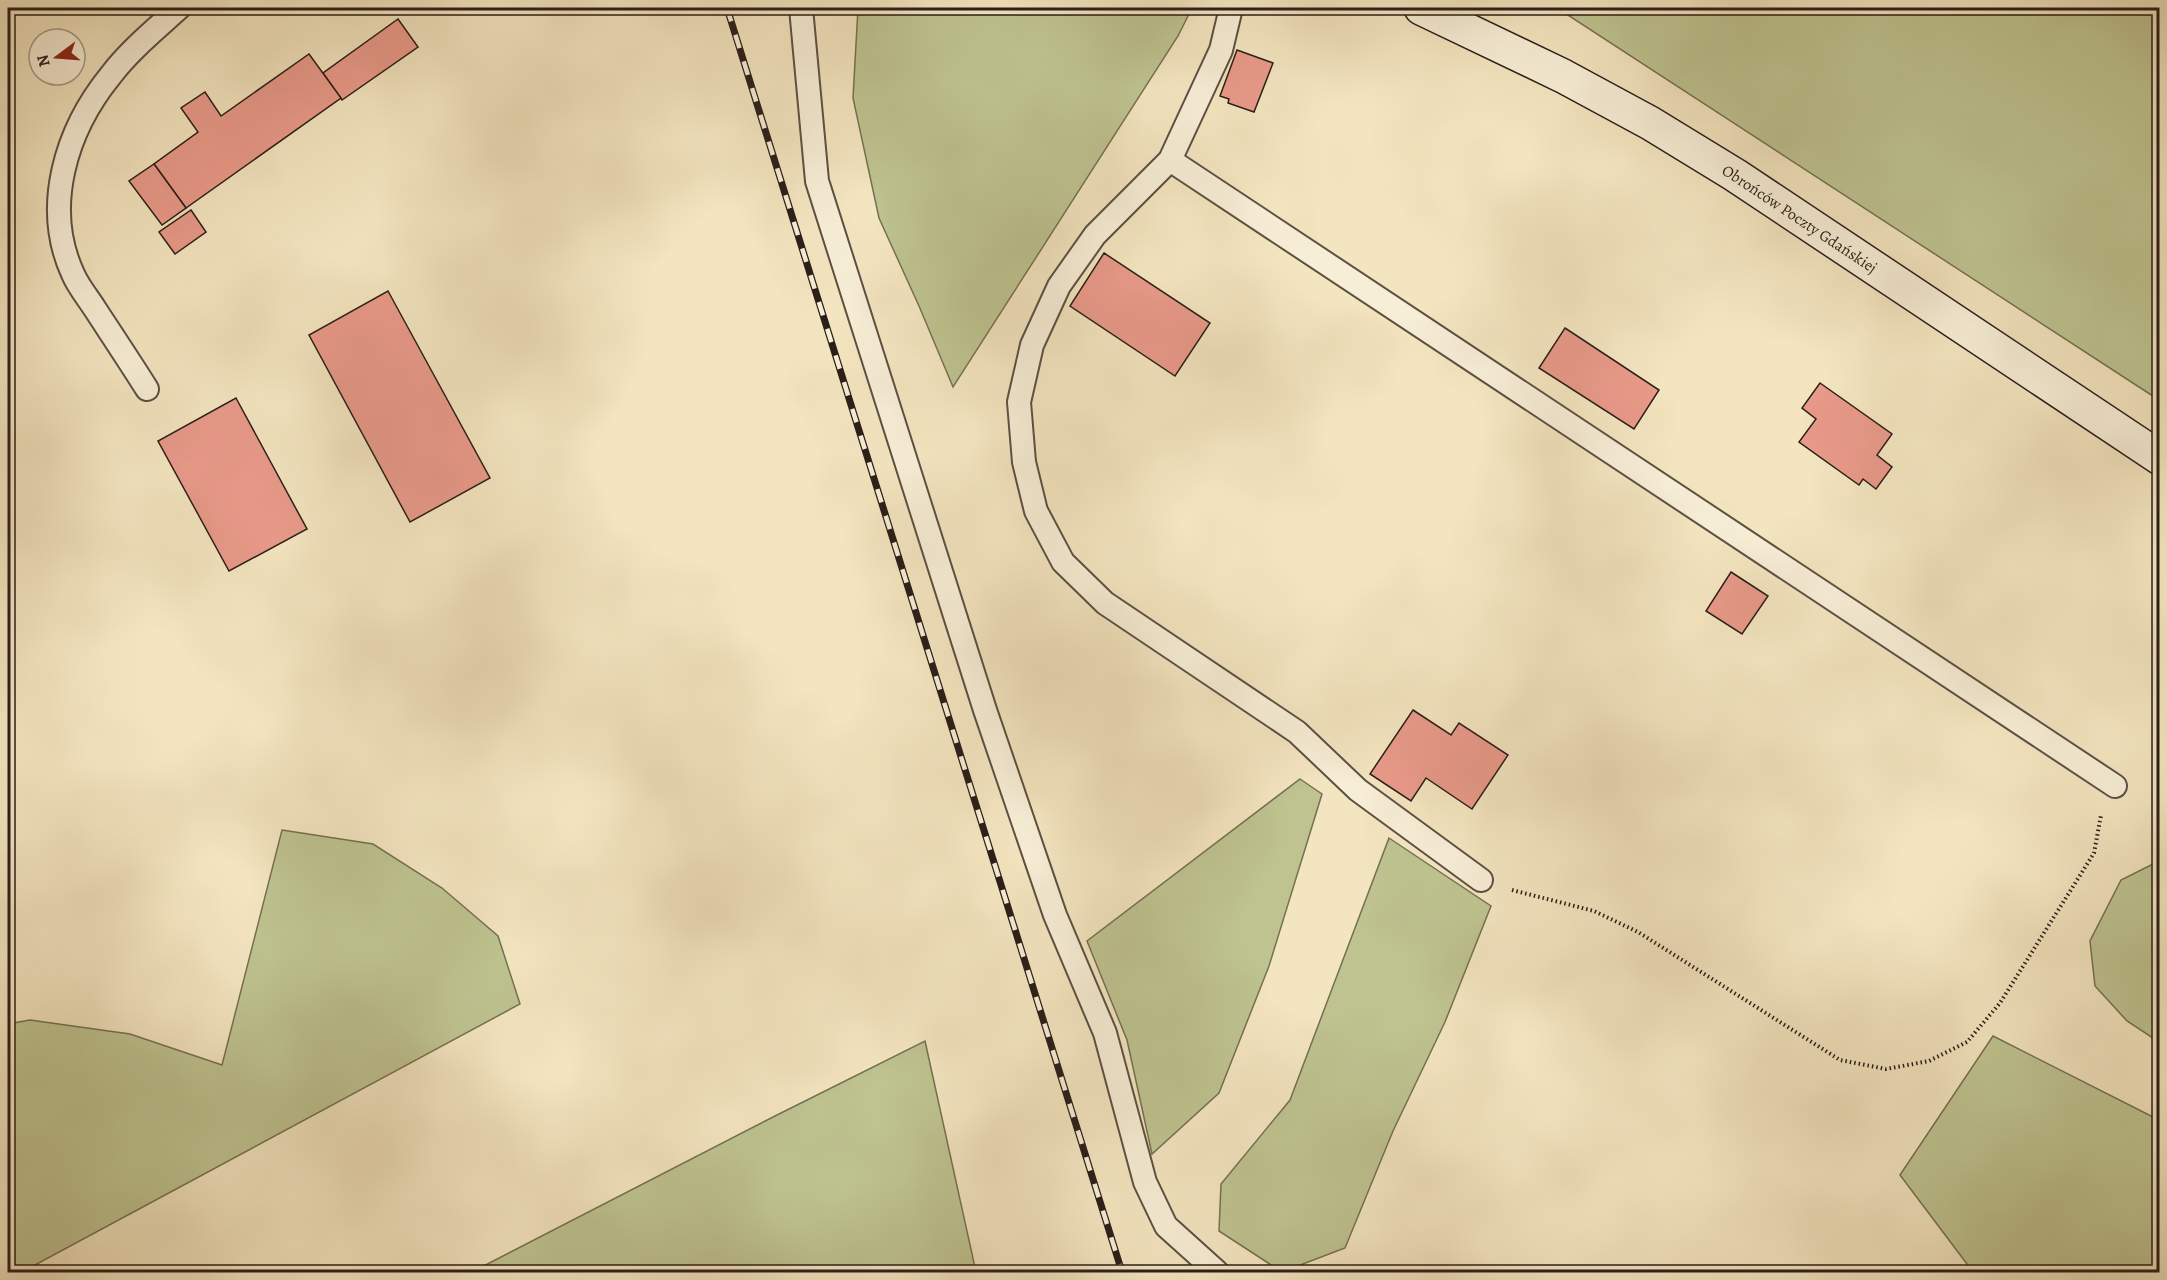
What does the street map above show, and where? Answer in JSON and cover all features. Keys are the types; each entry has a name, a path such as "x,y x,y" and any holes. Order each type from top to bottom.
{"main road":[{"name":"Obrońców Poczty Gdańskiej","path":"1421,8 1563,76 1650,123 1735,175 2160,458"}],"lane":[{"path":"147,389 73,274 61,236 58,204 68,155 78,126 93,98 112,73 179,8"},
{"path":"801,8 817,181 985,710 1054,915 1105,1033 1145,1182 1166,1226 1217,1272"},
{"path":"1231,8 1221,50 1170,160 1095,235 1059,286 1032,345 1019,402 1024,462 1036,511 1063,562 1105,603 1297,732 1358,790 1480,880"},
{"path":"1170,160 2115,786"}],"path":[{"path":"1480,880 1594,911 1638,932 1840,1060 1886,1069 1929,1061 1967,1042 2000,1003 2094,854 2102,813 2095,773"}],"green space":[{"path":"858,8 1192,8 1178,36 953,387 879,218 853,98"},
{"path":"1557,8 2159,8 2159,400"},
{"path":"1300,779 1322,794 1269,966 1219,1093 1152,1154 1127,1040 1087,941"},
{"path":"282,830 373,844 442,888 498,936 520,1004 22,1272 8,1272 8,1024 30,1020 130,1034 222,1065"},
{"path":"1389,838 1491,906 1445,1022 1393,1131 1345,1248 1282,1272 1219,1231 1221,1184 1290,1100"},
{"path":"2159,861 2159,1042 2127,1021 2095,986 2090,941 2121,880"},
{"path":"1993,1036 2159,1120 2159,1272 1973,1272 1900,1175"},
{"path":"925,1041 976,1272 472,1272 775,1116"}],"building":[{"path":"398,19 418,47 342,100 323,73"},
{"path":"1237,50 1273,63 1254,112 1228,103 1229,99 1220,96"},
{"path":"309,54 341,98 186,208 154,164 198,132 181,108 205,92 221,116"},
{"path":"154,164 186,208 162,225 129,181"},
{"path":"191,210 206,232 175,254 159,232"},
{"path":"1104,253 1210,323 1175,376 1070,306"},
{"path":"388,291 490,478 410,522 309,335"},
{"path":"1565,328 1659,390 1634,429 1539,368"},
{"path":"1820,383 1892,434 1877,455 1892,467 1876,489 1863,479 1859,485 1799,442 1816,419 1802,408"},
{"path":"236,398 307,529 229,571 158,441"},
{"path":"1731,572 1768,596 1742,634 1706,611"},
{"path":"1413,710 1451,735 1459,723 1508,755 1472,809 1426,778 1411,801 1370,774"}],"railway":[{"path":"727,8 1122,1272"}]}
